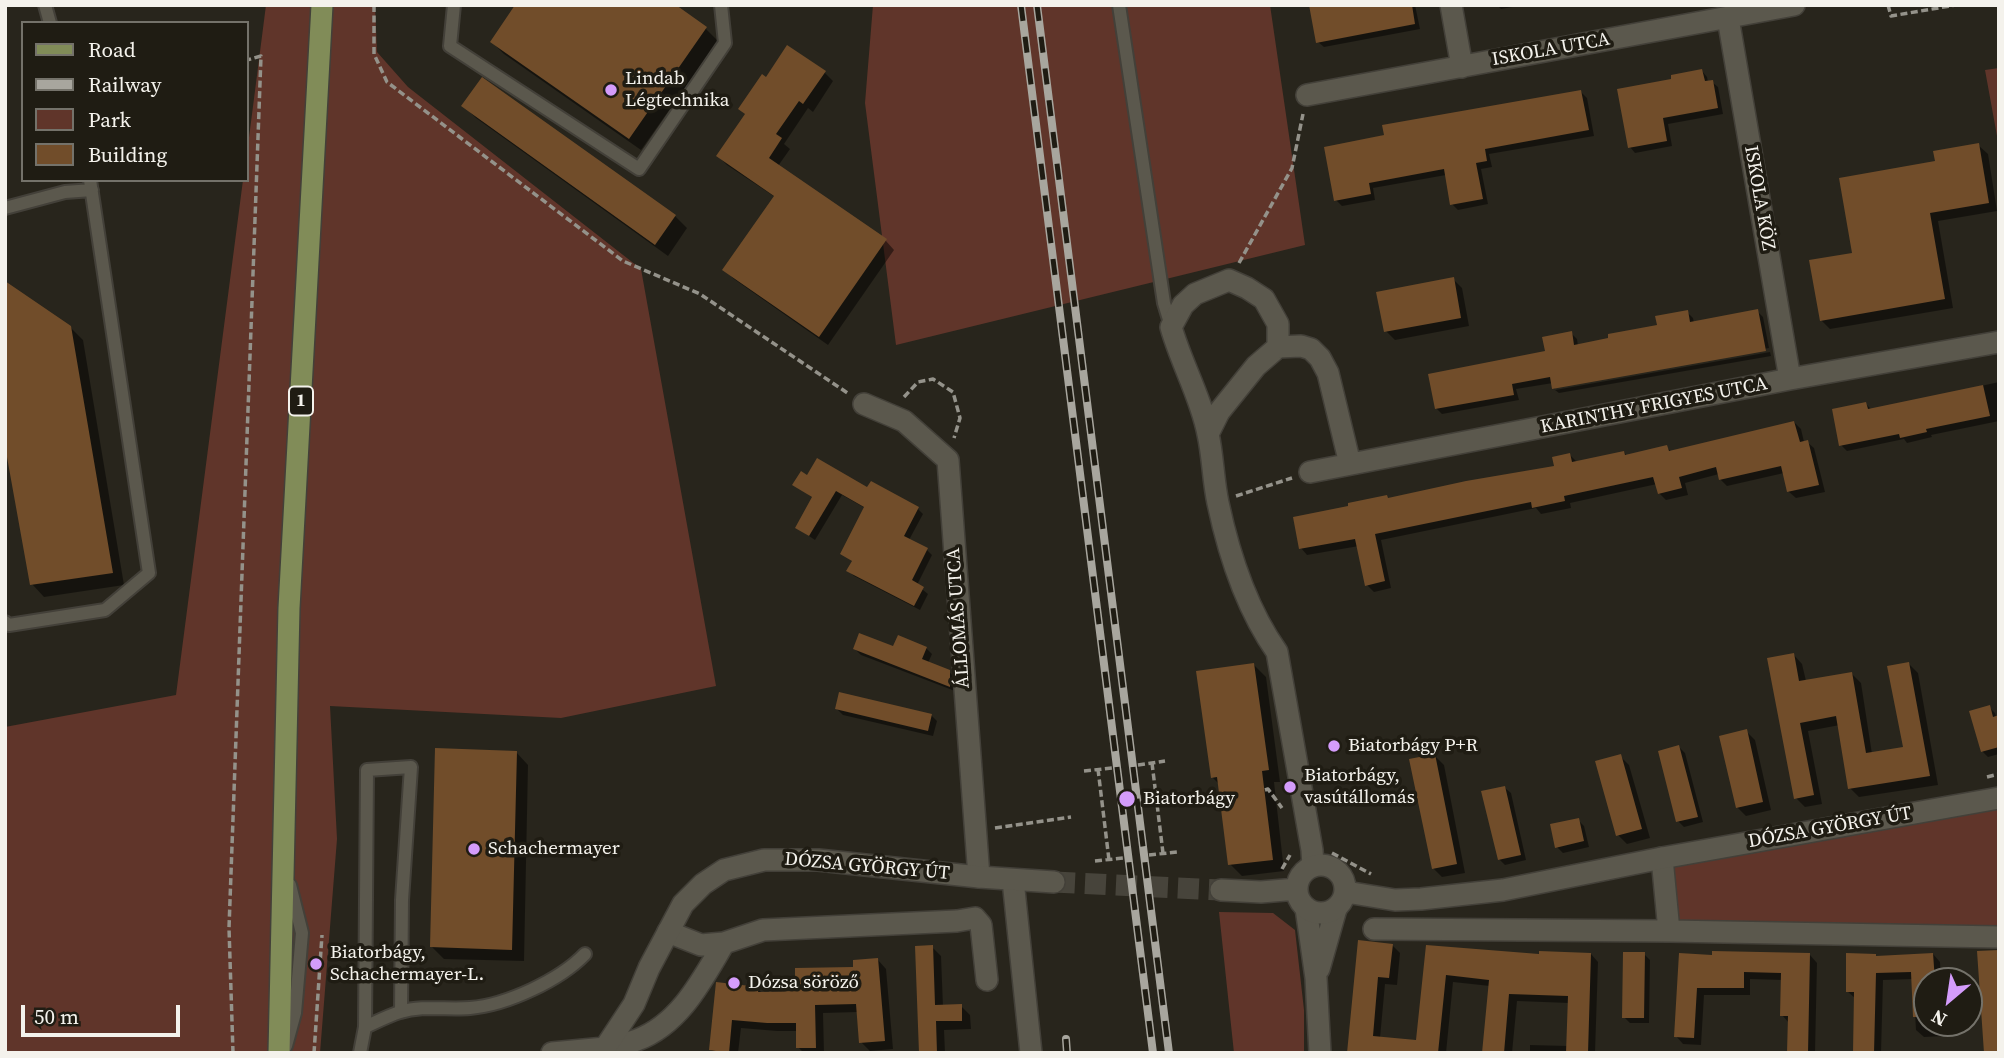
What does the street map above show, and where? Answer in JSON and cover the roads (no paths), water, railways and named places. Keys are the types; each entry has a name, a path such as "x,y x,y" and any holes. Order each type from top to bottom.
{"main road":[{"name":"1","path":"281,1053 289,608 322,5"}],"street":[{"path":"1451,5 1462,67"},
{"name":"ISKOLA UTCA","path":"1307,95 1728,18 1758,9 1794,5"},
{"name":"ISKOLA KÖZ","path":"1728,18 1790,379"},
{"path":"1278,347 1278,324 1264,299 1229,280 1195,294 1183,305 1171,327 1208,434 1217,502 1233,563 1246,597 1265,635 1277,652 1312,858 1298,880 1316,978 1320,1053"},
{"name":"KARINTHY FRIGYES UTCA","path":"1310,472 1790,379 1999,342"},
{"path":"1208,434 1219,412 1256,366 1278,347 1301,346 1311,349 1320,358 1328,373 1350,464"},
{"name":"ÁLLOMÁS UTCA","path":"864,404 904,421 948,460 979,877"},
{"name":"DÓZSA GYÖRGY ÚT","path":"1221,890 1261,892 1301,899 1315,913 1323,914 1341,901 1433,899 1503,890 1662,858 1999,798"},
{"path":"1312,858 1337,870 1345,880 1341,901 1316,978"},
{"path":"1662,858 1669,931"},
{"name":"DÓZSA GYÖRGY ÚT","path":"605,1048 634,1004 683,904 703,884 724,870 764,860 818,860 1054,882"},
{"path":"1013,880 1031,1053"},
{"path":"1433,899 1433,930"},
{"path":"667,932 701,945 724,943 762,930 975,918 981,925 987,980"},
{"path":"1374,929 1999,937"},
{"path":"552,1053 605,1048 638,1040 666,1024 694,994 724,943"}],"lane":[{"path":"454,5 450,46 639,169 725,43 722,5"},
{"path":"1119,5 1164,303 1171,327"},
{"path":"5,208 91,185 149,573 105,610 9,625 5,622"},
{"path":"360,1053 365,1027 368,770 411,767 402,900 401,1012"},
{"path":"365,1027 401,1012 433,1008 471,1008 527,992 554,979 585,954"}],"tunnel":[{"path":"1054,882 1221,890"}],"railway":[{"path":"1021,5 1153,1053"},
{"path":"1037,5 1169,1053"},
{"path":"1066,1039 1067,1053"}],"place":[{"name":"Lindab Légtechnika","path":"611,90"},
{"name":"Biatorbágy P+R","path":"1334,746"},
{"name":"Biatorbágy, vasútállomás","path":"1290,787"},
{"name":"Biatorbágy","path":"1127,799"},
{"name":"Schachermayer","path":"474,849"},
{"name":"Biatorbágy, Schachermayer-L.","path":"316,964"},
{"name":"Dózsa söröző","path":"734,983"}]}
